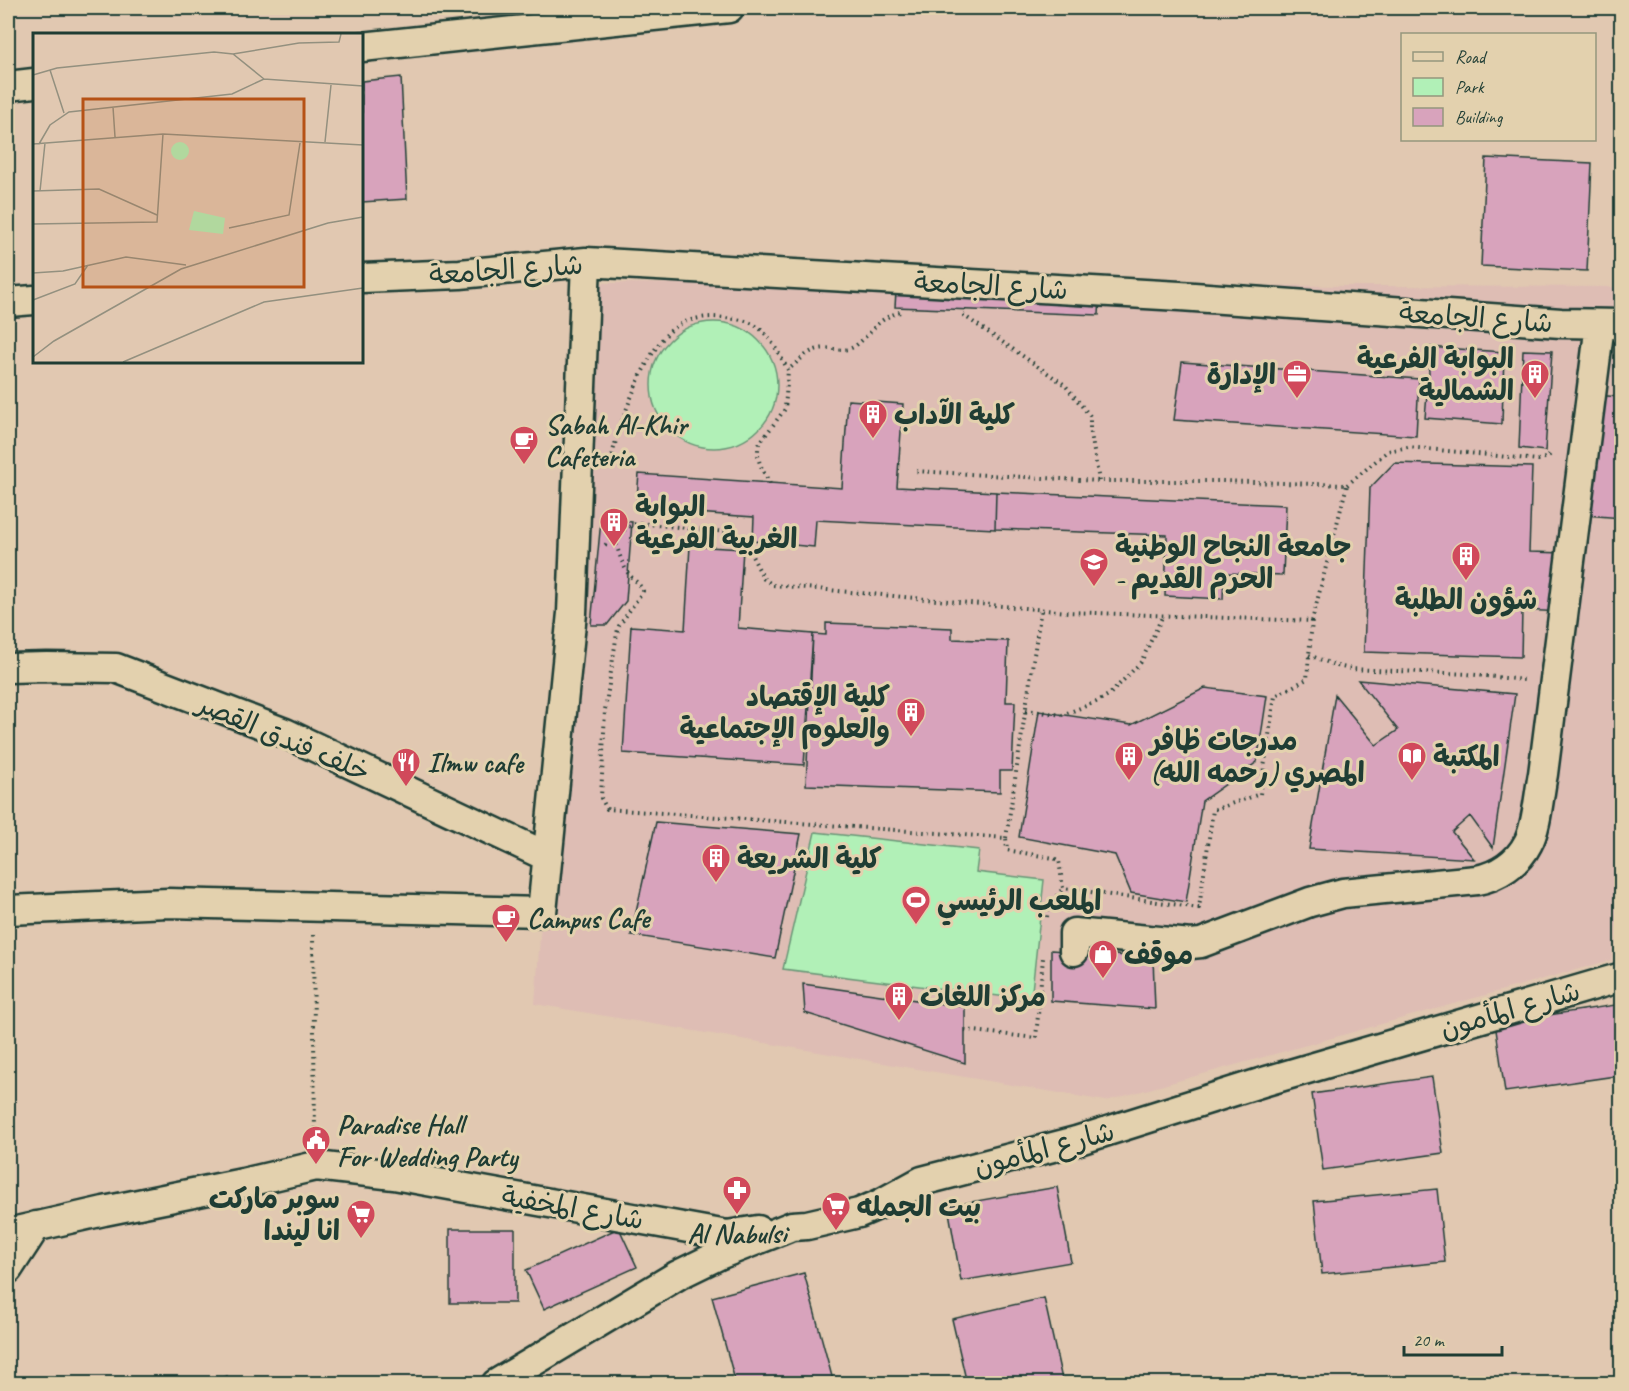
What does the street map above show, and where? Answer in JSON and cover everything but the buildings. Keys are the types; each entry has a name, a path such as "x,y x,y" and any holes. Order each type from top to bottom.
{"street":[{"path":"363,47 729,8"},
{"path":"8,86 33,83"},
{"path":"8,910 168,903 542,912 572,613 586,262"},
{"name":"شارع الجامعة","path":"363,278 460,273 586,262 1180,296 1611,324"},
{"path":"8,302 33,300"},
{"path":"1074,951 1074,933 1201,943 1310,902 1343,893 1493,877 1516,860 1529,843 1543,774 1555,682 1611,324"},
{"name":"خلف فندق القصر","path":"8,668 116,668 285,733 548,857"},
{"name":"شارع المأمون","path":"495,1383 698,1264 792,1226 859,1213 922,1181 1076,1141 1263,1082 1622,977"},
{"name":"شارع المخفية","path":"8,1233 243,1184 315,1166 394,1175 727,1235 823,1221"},
{"path":"8,1269 36,1226"}],"path":[{"path":"960,284 963,317 1065,385 1090,416 1089,429 1099,481"},
{"path":"788,370 817,349 849,349 855,346 882,319 899,312 909,312"},
{"path":"610,466 618,434 642,373 663,338 676,327 693,319 710,316 749,322 769,339 788,370 785,408 758,448 758,462 770,484"},
{"path":"1063,888 1199,908 1213,810 1260,794 1275,696 1307,679 1312,621 1347,485 1388,451 1408,447 1538,460 1548,457 1556,450"},
{"path":"914,471 1099,481 1220,481 1347,485"},
{"path":"609,508 614,538 628,573 643,591 619,626 617,633 605,710 601,798 607,809 1006,838"},
{"path":"634,524 736,533 742,537 765,579 773,585 1041,609 1312,621"},
{"path":"1041,609 1006,838 1007,850 1054,858 1059,861 1063,888 1048,907 1047,919"},
{"path":"1026,710 1062,715 1110,694 1141,662 1162,615"},
{"path":"1309,655 1351,669 1467,674 1555,682"},
{"path":"312,905 315,1166"},
{"path":"965,1030 1036,1038 1043,955"}],"shaded area":[{"name":"جامعة النجاح الوطنية - الحرم القديم","path":"589,283 1621,287 1622,888 1611,960 1106,1101 535,1004"}],"green space":[{"path":"714,322 738,327 758,341 772,361 777,385 772,409 758,429 738,443 714,448 690,443 670,429 656,409 651,385 656,361 670,341 690,327"},
{"name":"الملعب الرئيسي","path":"815,832 979,850 976,872 1044,880 1031,1000 783,969"}],"place":[{"name":"الإدارة","path":"1297,400"},
{"name":"البوابة الفرعية الشمالية","path":"1535,400"},
{"name":"كلية الآداب","path":"873,440"},
{"name":"Sabah Al-Khir Cafeteria","path":"524,466"},
{"name":"البوابة الغربية الفرعية","path":"614,548"},
{"name":"شؤون الطلبة","path":"1466,582"},
{"name":"جامعة النجاح الوطنية - الحرم القديم","path":"1094,588"},
{"name":"كلية الإقتصاد والعلوم الإجتماعية","path":"911,738"},
{"name":"مدرجات ظافر المصري (رحمه الله)","path":"1129,782"},
{"name":"المكتبة","path":"1412,782"},
{"name":"Ilmw cafe","path":"406,788"},
{"name":"كلية الشريعة","path":"716,884"},
{"name":"الملعب الرئيسي","path":"916,926"},
{"name":"Campus Cafe","path":"506,944"},
{"name":"موقف","path":"1103,980"},
{"name":"مركز اللغات","path":"899,1022"},
{"name":"Paradise Hall For Wedding Party","path":"316,1166"},
{"name":"Al Nabulsi","path":"737,1216"},
{"name":"بيت الجمله","path":"836,1232"},
{"name":"سوبر ماركت انا ليندا","path":"361,1240"}]}
